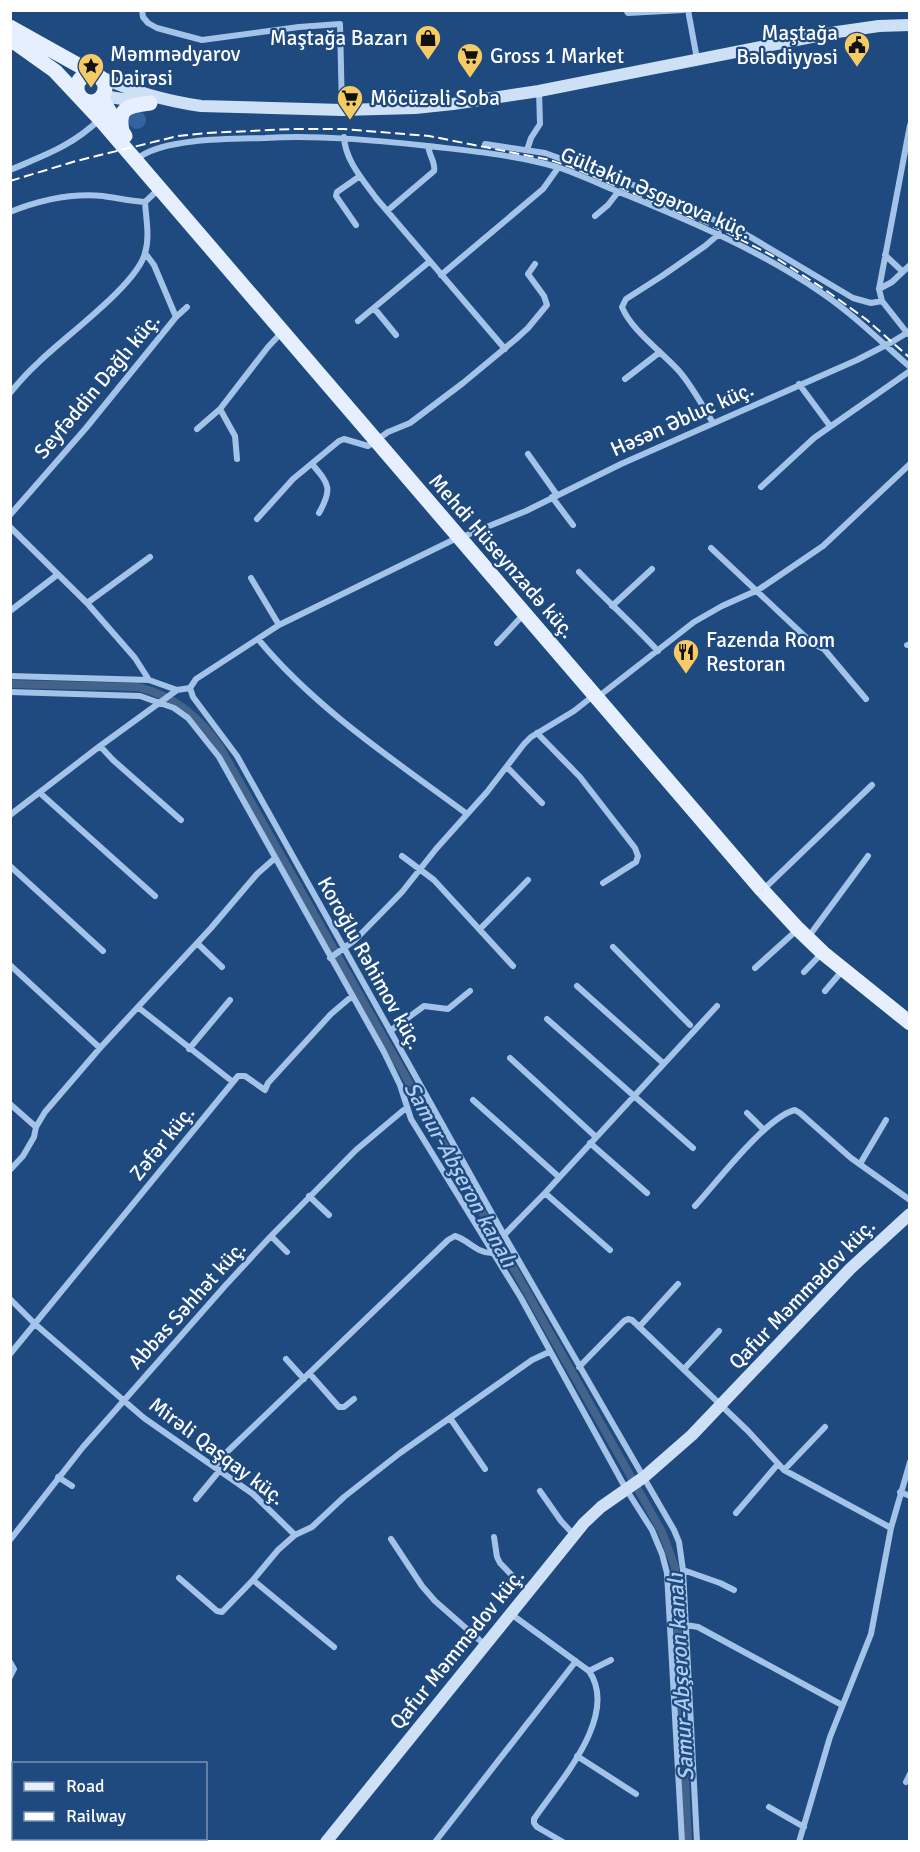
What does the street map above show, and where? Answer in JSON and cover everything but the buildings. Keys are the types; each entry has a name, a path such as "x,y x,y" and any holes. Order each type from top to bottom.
{"main road":[{"path":"102,97 104,84 97,76 87,75 79,80 77,90 81,98 93,102 102,97 223,108 342,110 416,108 539,91 837,32 879,26 909,25"},
{"path":"10,27 97,76 182,104"},
{"name":"Mehdi Hüseynzadə küç.","path":"10,39 44,62 81,98 162,187 598,694 805,930 909,1013"},
{"name":"Mehdi Hüseynzadə küç.","path":"102,97 122,131 162,187 282,332 379,438"},
{"path":"122,131 121,117 125,109 150,102"},
{"name":"Mehdi Hüseynzadə küç.","path":"462,536 524,614 768,885 822,952 909,1023"},
{"name":"Qafur Məmmədov küç.","path":"326,1842 574,1535 601,1507 644,1477 693,1435 850,1269 909,1214"}],"street":[{"path":"142,10 148,23 157,28 189,39 202,40 340,24 342,110"},
{"path":"626,10 628,13 683,10"},
{"path":"688,10 698,60"},
{"path":"527,150 540,124 539,91"},
{"path":"10,170 68,145 85,134 100,119"},
{"path":"909,125 879,289 882,301 909,333"},
{"path":"344,137 346,152 360,176 429,262 505,349"},
{"name":"Gültəkin Əsgərova küç.","path":"141,156 161,147 214,140 344,137 527,160 558,168 719,234 780,266 820,292 868,329 909,369"},
{"path":"485,144 545,153 639,187 742,232 853,298 871,303 882,301"},
{"path":"387,211 434,171 435,166 429,156 428,146"},
{"path":"441,275 543,189 558,168"},
{"path":"356,225 336,196 337,192 360,176"},
{"path":"10,212 44,201 75,195 104,196 145,202 162,187"},
{"path":"595,216 618,192"},
{"path":"10,393 38,362 123,286 138,268 145,253 147,239 145,202"},
{"path":"713,423 691,386 623,311 623,302 719,234"},
{"path":"145,253 154,265 176,317"},
{"path":"885,255 903,272"},
{"path":"358,321 429,262"},
{"path":"257,519 279,493 344,439 368,446 414,421 528,328 547,305 544,296 528,274 535,264"},
{"path":"879,289 892,282 909,265"},
{"name":"Seyfəddin Dağlı küç.","path":"10,515 86,428 176,317 187,307"},
{"path":"374,308 396,335"},
{"path":"197,429 220,409 282,332"},
{"name":"Həsən Əbluc küç.","path":"190,688 196,679 279,625 462,536 526,511 554,496 909,333"},
{"path":"625,379 660,351"},
{"path":"761,487 799,451 830,426 909,369"},
{"path":"799,384 830,426"},
{"path":"220,409 235,436 237,459"},
{"path":"528,454 573,525"},
{"path":"312,464 327,482 328,488 326,500 319,513"},
{"path":"907,466 909,476"},
{"path":"330,958 344,949 402,892 524,744 658,651 694,622 758,590 824,546 907,466"},
{"path":"10,527 87,603 135,658 150,680"},
{"path":"711,548 813,644 824,650 866,699"},
{"path":"87,603 150,557"},
{"path":"612,606 652,569"},
{"path":"579,572 658,651"},
{"path":"10,611 57,575"},
{"path":"251,578 279,625"},
{"path":"497,643 524,614"},
{"path":"258,639 280,664 327,709 467,814"},
{"path":"10,676 150,680 177,690"},
{"path":"10,816 177,690 190,688"},
{"name":"Koroğlu Rəhimov küç.","path":"190,688 194,697 237,756 504,1235 674,1530 679,1542 683,1570 697,1842"},
{"name":"Koroğlu Rəhimov küç.","path":"10,692 140,696 161,702 188,718 211,746 400,1085 406,1108 533,1320 626,1489 652,1530 668,1573 682,1842"},
{"path":"537,733 580,777 635,848 638,856 636,862 603,883"},
{"path":"100,746 181,820"},
{"path":"507,767 542,803"},
{"path":"768,885 872,785"},
{"path":"40,794 155,896"},
{"path":"402,856 434,879 513,966"},
{"path":"755,968 805,930 868,856"},
{"path":"10,1170 23,1156 45,1112 257,874 274,859"},
{"path":"10,866 103,951"},
{"path":"480,929 528,880"},
{"path":"197,943 222,967"},
{"path":"613,947 690,1025"},
{"path":"804,972 822,952"},
{"path":"10,965 100,1048"},
{"path":"825,991 843,970"},
{"path":"577,986 663,1063"},
{"path":"390,1031 424,1006 448,1009 470,991"},
{"path":"139,1008 233,1082 238,1076 245,1076 265,1090 268,1083 331,1014 351,997"},
{"path":"189,1049 230,1000"},
{"path":"504,1235 717,1006"},
{"path":"547,1019 693,1148"},
{"path":"510,1058 596,1137"},
{"name":"Zəfər küç.","path":"10,1354 233,1082"},
{"path":"473,1100 559,1177"},
{"path":"10,1104 36,1127"},
{"name":"Abbas Səhhət küç.","path":"10,1540 58,1477 271,1236 369,1138 406,1108"},
{"path":"695,1206 764,1130 780,1117 795,1110 860,1164 909,1200"},
{"path":"747,1113 764,1130"},
{"path":"860,1164 886,1120"},
{"path":"590,1143 646,1193"},
{"path":"545,1193 610,1250"},
{"path":"309,1196 329,1215"},
{"path":"271,1236 287,1252"},
{"path":"196,1499 218,1468 307,1377 448,1240 455,1236 462,1238 478,1251 493,1253"},
{"path":"639,1327 678,1284"},
{"name":"Mirəli Qaşqay küç.","path":"10,1299 35,1324 156,1428 218,1468 253,1494 295,1535"},
{"path":"579,1367 627,1319 632,1320 748,1431 784,1470 891,1528"},
{"path":"684,1369 719,1331"},
{"path":"179,1578 222,1612 278,1550 295,1535 312,1527 375,1472 532,1360 549,1352"},
{"path":"286,1359 339,1407 344,1407 354,1399"},
{"path":"450,1418 485,1469"},
{"path":"784,1470 825,1427"},
{"path":"798,1842 830,1737 871,1634 891,1528 909,1462"},
{"path":"736,1513 778,1464"},
{"path":"58,1477 72,1486"},
{"path":"540,1491 574,1535"},
{"path":"900,1492 909,1496"},
{"path":"494,1537 500,1563 528,1592"},
{"path":"391,1539 422,1586 435,1601 484,1644"},
{"path":"683,1570 734,1590"},
{"path":"253,1580 334,1647"},
{"path":"510,1613 589,1671 597,1684 597,1715 592,1730 534,1819 537,1827 563,1842"},
{"path":"686,1625 698,1627 842,1705"},
{"path":"589,1671 611,1660"},
{"path":"435,1842 576,1661"},
{"path":"10,1662 14,1669 10,1677"},
{"path":"577,1756 636,1794"},
{"path":"906,1782 909,1774"},
{"path":"770,1807 804,1827"}],"shaded area":[{"path":"137,111 143,114 146,120 143,126 137,129 131,126 128,120 131,114"}],"waterway":[{"name":"Samur-Abşeron kanalı","path":"10,684 138,687 163,696 185,709 204,726 220,747 662,1532 675,1567 688,1842"}],"railway":[{"path":"10,181 76,161 178,136 292,129 343,129 429,136 550,160 728,233 773,256 824,289 867,320 910,358"}],"place":[{"name":"Maştağa Bazarı","path":"428,61"},
{"name":"Maştağa Bələdiyyəsi","path":"857,68"},
{"name":"Gross 1 Market","path":"470,79"},
{"name":"Məmmədyarov Dairəsi","path":"91,89"},
{"name":"Möcüzəli Soba","path":"350,121"},
{"name":"Fazenda Room Restoran","path":"686,675"}]}
